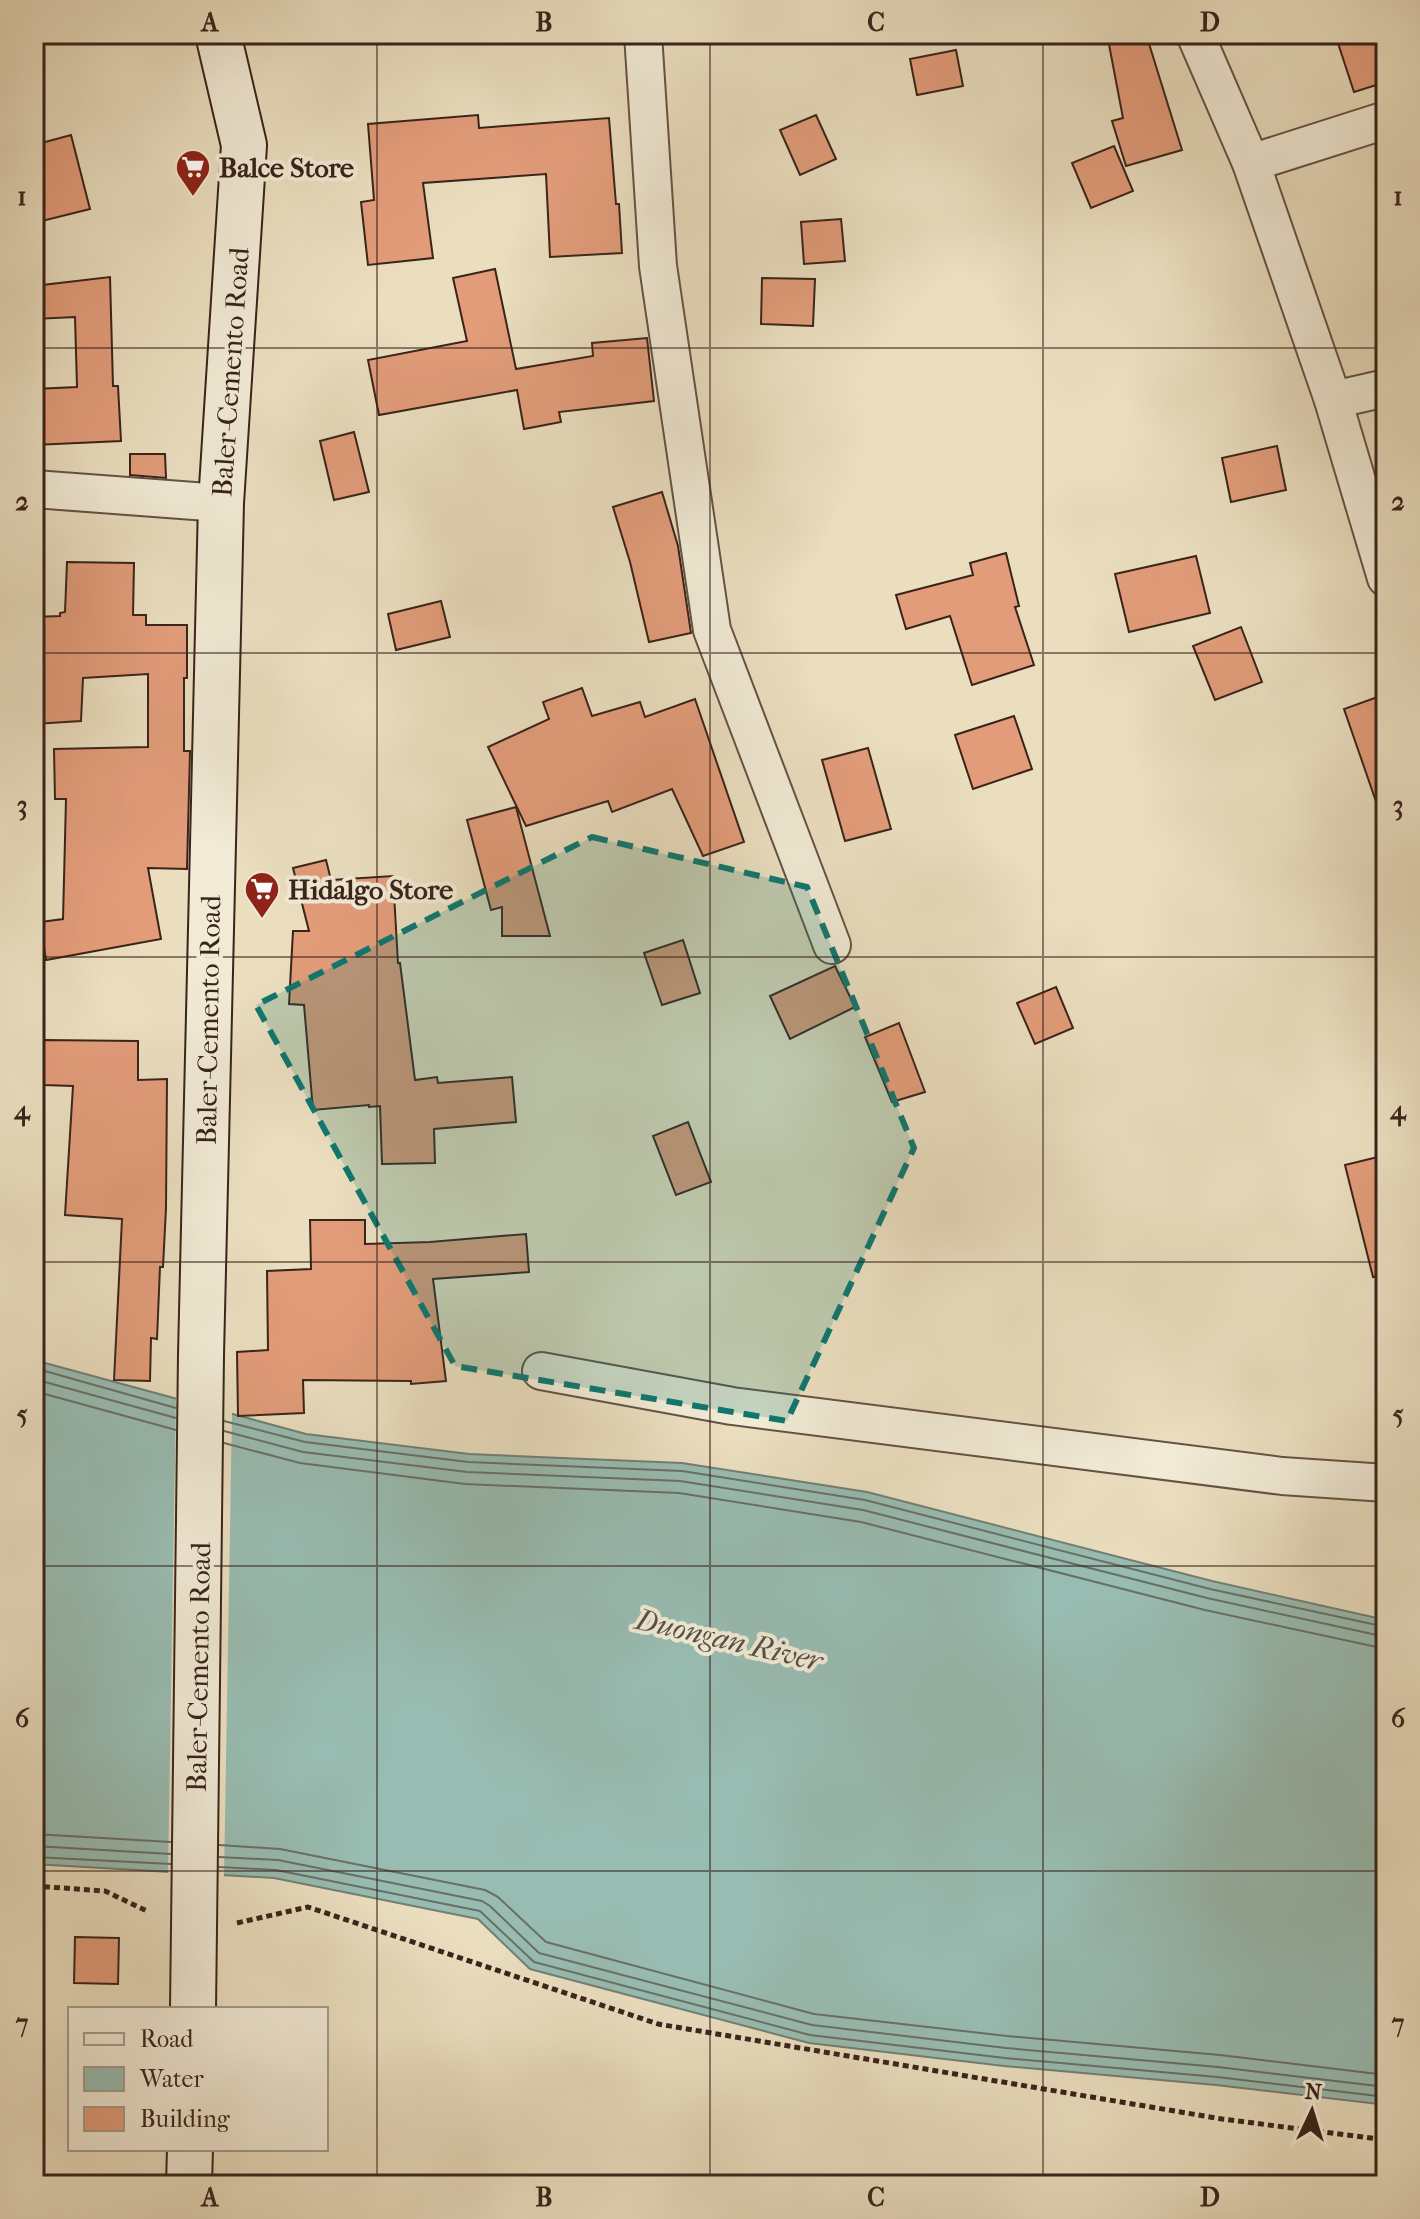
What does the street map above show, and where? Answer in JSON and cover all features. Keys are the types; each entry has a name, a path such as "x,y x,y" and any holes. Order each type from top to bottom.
{"street":[{"name":"Baler-Cemento Road","path":"193,2007 201,1355 221,503 244,145 218,34"},
{"path":"643,34 658,266 712,630 832,945"},
{"path":"1195,34 1251,163 1333,400 1386,578"},
{"path":"1251,163 1386,120"},
{"path":"1333,400 1386,388"},
{"path":"34,489 221,503"},
{"path":"541,1371 732,1406 1282,1476 1386,1483"},
{"path":"189,2185 190,2151"}],"path":[{"path":"34,1886 105,1891 195,1916 308,1907 658,2024 1222,2119 1386,2140"}],"highlighted area":[{"path":"592,837 807,887 914,1148 787,1421 455,1366 256,1005"}],"water":[{"name":"Duongan River","path":"34,1360 306,1434 469,1454 682,1463 867,1492 1212,1581 1386,1620 1386,2105 809,2043 530,1969 478,1919 274,1878 34,1864"}],"pier":[{"path":"176,1395 232,1410 224,1879 168,1876"}],"building":[{"path":"1107,34 1146,34 1182,150 1126,166 1112,121 1123,118"},
{"path":"1335,34 1386,34 1386,82 1354,92"},
{"path":"956,50 963,86 917,95 910,59"},
{"path":"478,115 479,128 609,118 622,253 550,257 546,174 423,183 433,258 368,265 361,202 374,200 368,124"},
{"path":"816,115 836,159 800,175 780,130"},
{"path":"71,135 90,209 34,223 34,145"},
{"path":"1114,146 1133,191 1091,208 1072,163"},
{"path":"841,219 845,261 804,264 801,222"},
{"path":"495,269 516,369 593,356 592,343 647,338 654,401 559,412 561,422 524,429 517,390 379,415 368,360 467,341 453,278"},
{"path":"110,277 113,386 118,386 121,441 34,445 34,389 77,387 75,317 34,319 34,286"},
{"path":"762,278 815,279 813,326 761,324"},
{"path":"354,432 369,492 334,500 320,441"},
{"path":"1277,446 1286,490 1231,502 1222,458"},
{"path":"130,454 165,454 166,478 130,475"},
{"path":"662,492 678,546 691,633 649,642 613,507"},
{"path":"1006,553 1019,606 1015,607 1034,665 972,685 950,616 906,629 896,595 973,575 970,563"},
{"path":"1196,556 1210,613 1129,632 1115,574"},
{"path":"67,562 134,563 133,615 146,615 146,625 187,625 184,751 190,751 187,869 148,868 161,939 46,960 40,922 63,919 66,799 55,799 54,749 148,747 148,674 83,678 81,721 34,724 34,617 60,616 65,612"},
{"path":"441,601 450,637 396,650 388,614"},
{"path":"1241,627 1262,682 1215,700 1193,646"},
{"path":"582,688 592,716 640,702 645,717 695,699 744,842 703,856 672,789 612,812 608,801 526,826 488,747 549,719 543,702"},
{"path":"1386,694 1386,812 1380,813 1344,709"},
{"path":"1014,716 1032,769 973,789 955,735"},
{"path":"868,748 891,829 845,841 822,760"},
{"path":"516,807 550,936 502,936 502,907 491,910 467,820"},
{"path":"326,860 331,880 393,876 398,963 415,1080 437,1077 438,1083 512,1077 516,1122 434,1129 435,1163 382,1164 380,1106 313,1110 304,1005 289,1004 293,931 309,931 293,868"},
{"path":"683,940 700,993 662,1005 644,953"},
{"path":"835,966 855,1007 790,1039 770,996"},
{"path":"1056,987 1073,1028 1035,1044 1017,1003"},
{"path":"899,1023 925,1092 892,1102 865,1037"},
{"path":"43,1040 138,1041 138,1080 167,1079 163,1267 160,1267 157,1339 151,1338 150,1381 114,1380 122,1219 65,1215 73,1086 43,1085"},
{"path":"688,1122 711,1182 676,1195 653,1136"},
{"path":"1386,1155 1386,1275 1373,1277 1345,1165"},
{"path":"310,1220 365,1220 365,1244 526,1234 529,1272 433,1279 446,1381 411,1384 411,1381 303,1380 304,1413 238,1416 237,1352 268,1350 267,1271 311,1269"},
{"path":"75,1937 119,1938 118,1984 74,1983"}],"place":[{"name":"Balce Store","path":"193,198"},
{"name":"Hidalgo Store","path":"262,920"}]}
